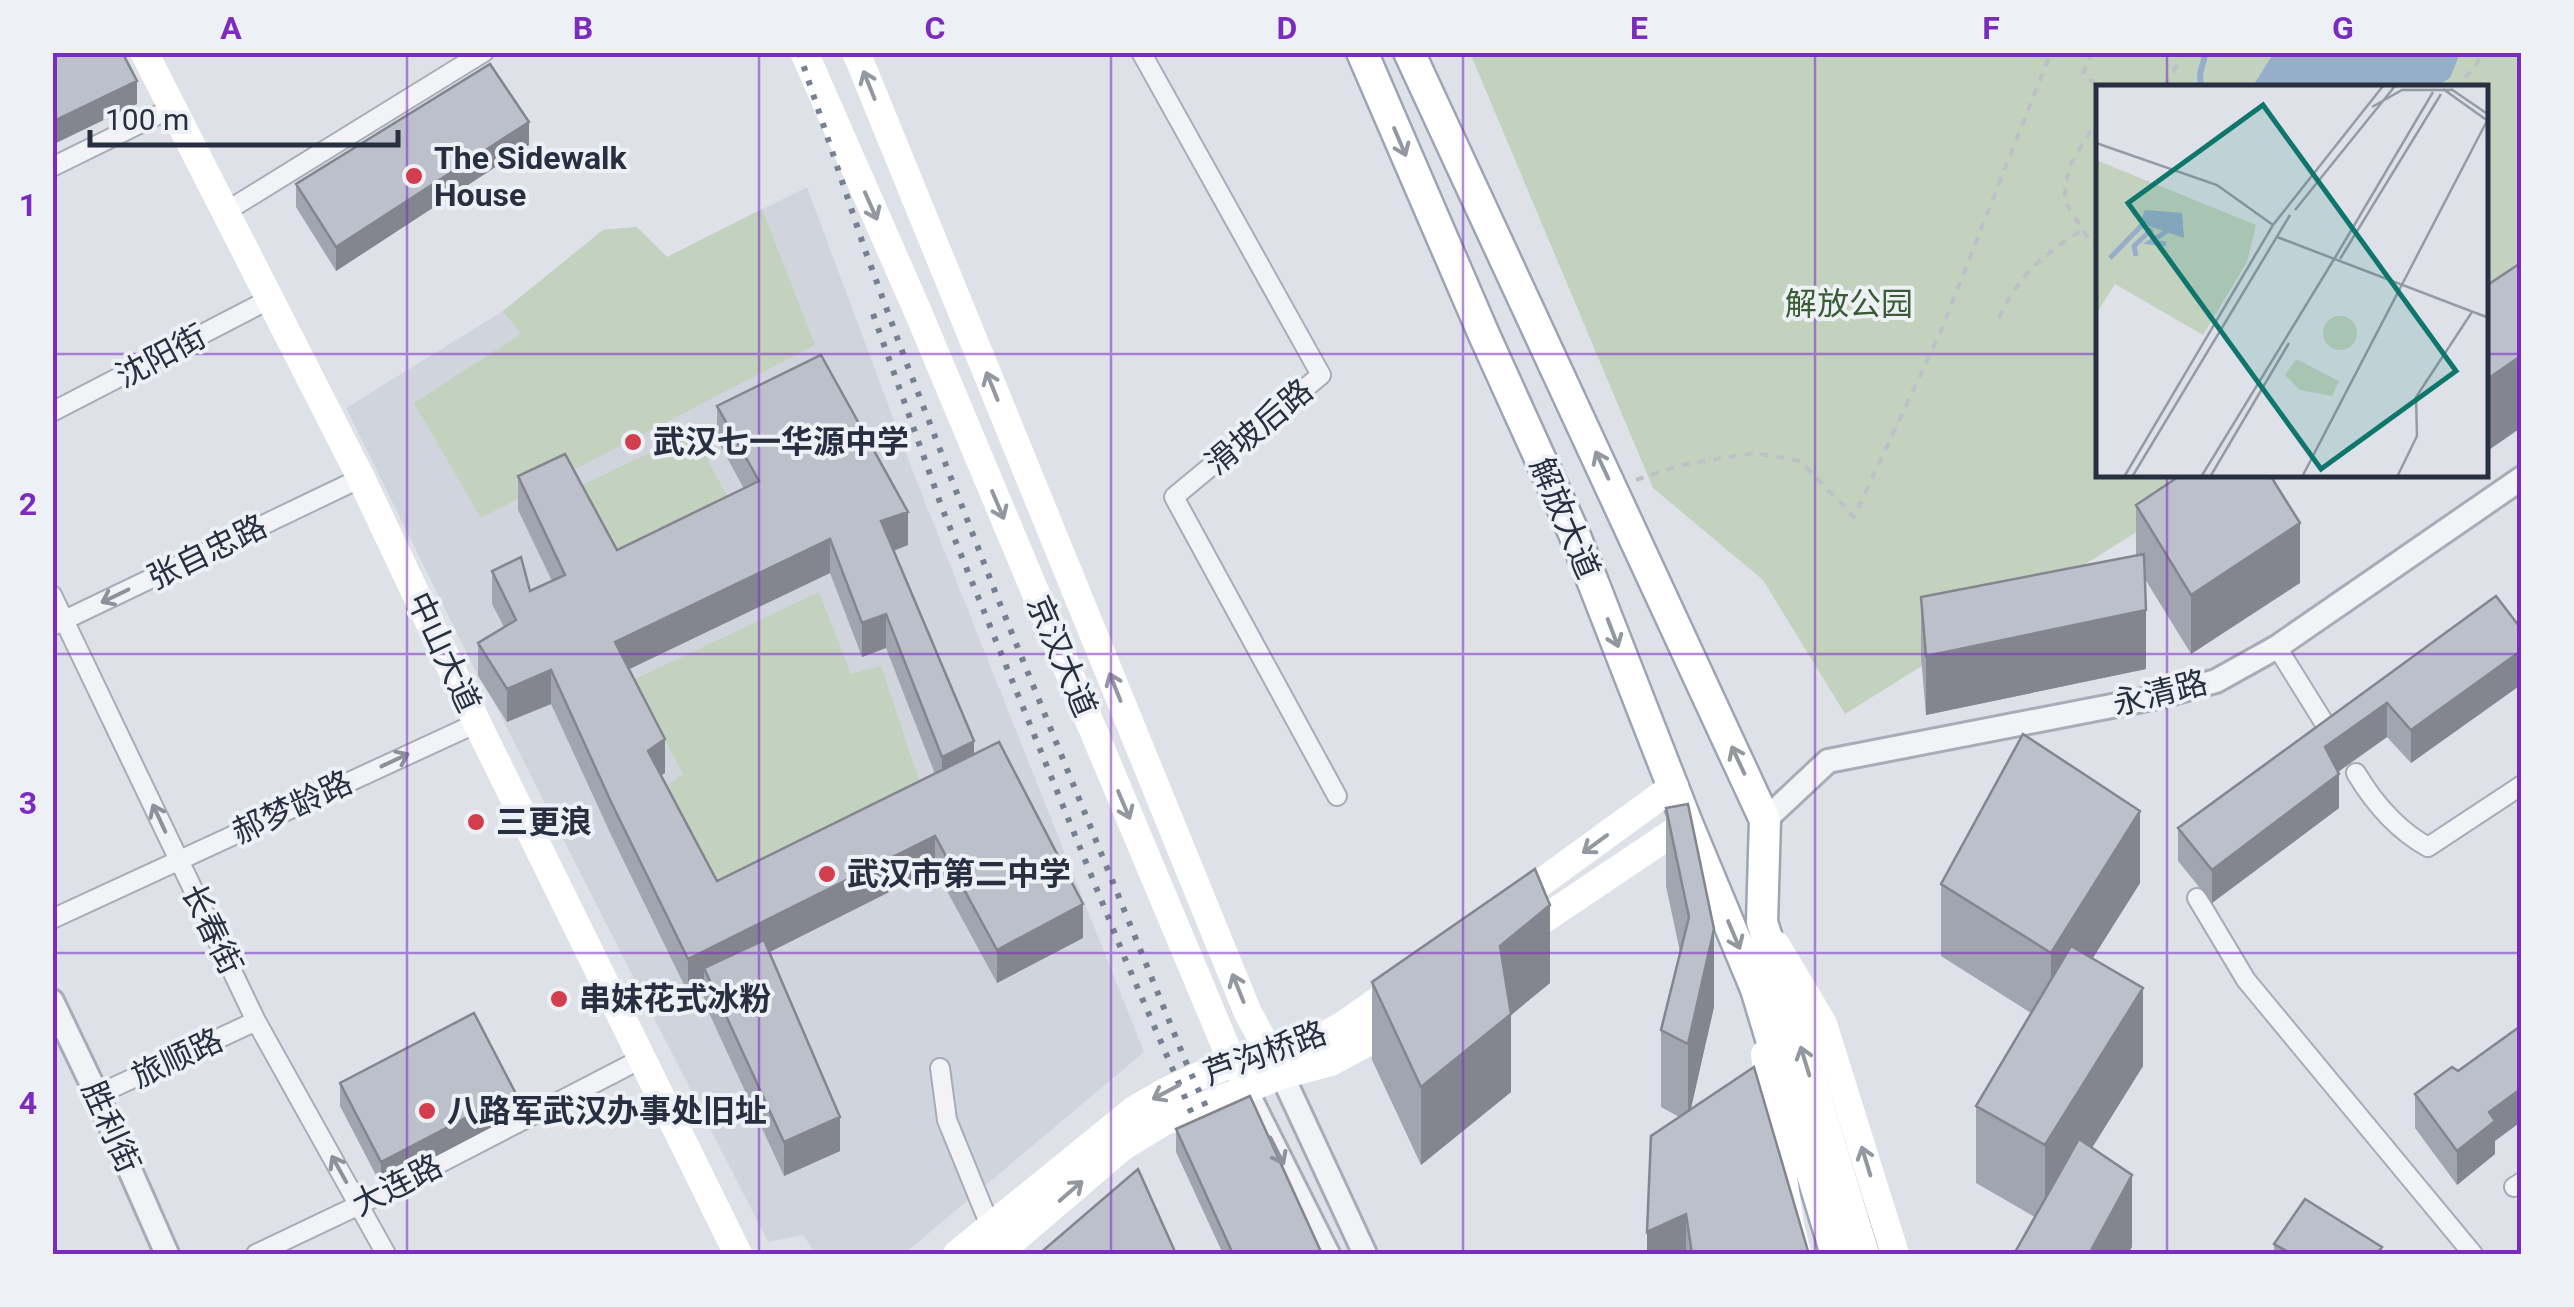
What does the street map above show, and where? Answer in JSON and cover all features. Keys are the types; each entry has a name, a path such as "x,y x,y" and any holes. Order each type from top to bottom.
{"main road":[{"name":"中山大道","path":"144,52 361,478 738,1254"},
{"name":"京汉大道","path":"804,52 918,312 1232,1064"},
{"name":"京汉大道","path":"856,52 1248,1013 1276,1064"},
{"name":"解放大道","path":"1362,52 1484,338 1574,531 1687,823 1756,988 1836,1254"},
{"name":"解放大道","path":"1409,52 1765,820 1762,922 1864,1254"},
{"path":"1490,920 1674,786"},
{"path":"1495,952 1687,823"},
{"path":"1762,922 1823,1024 1895,1254"},
{"name":"芦沟桥路","path":"957,1254 994,1241 1163,1122 1246,1089 1276,1064 1342,1026 1428,965"},
{"name":"解放大道","path":"1756,988 1790,1224 1798,1254"},
{"name":"芦沟桥路","path":"994,1241 1134,1110 1180,1084 1232,1064 1331,1062 1422,1003"}],"street":[{"path":"225,212 484,52"},
{"name":"滑坡后路","path":"1141,52 1321,375 1174,497 1337,796"},
{"path":"52,167 172,108"},
{"name":"沈阳街","path":"52,412 270,299"},
{"name":"张自忠路","path":"59,623 361,478"},
{"name":"永清路","path":"1765,820 1828,761 2158,697 2216,681 2277,647 2522,478"},
{"name":"长春街","path":"52,595 59,623 256,1021 386,1254"},
{"path":"2277,647 2332,736"},
{"name":"郝梦龄路","path":"52,918 477,723"},
{"path":"2356,773 2369,794 2407,836 2428,847 2522,785"},
{"path":"2198,898 2246,980 2473,1254"},
{"name":"胜利街","path":"52,1000 167,1254"},
{"name":"旅顺路","path":"97,1095 256,1021"},
{"name":"大连路","path":"256,1254 642,1058"},
{"name":"京汉大道","path":"1232,1064 1328,1254"},
{"name":"京汉大道","path":"1276,1064 1365,1254"},
{"path":"940,1068 947,1120 994,1241"}],"path":[{"path":"1612,488 1680,465 1754,453 1800,460 1854,518 1940,333 2051,52"},
{"path":"2092,52 2083,74 2096,85"},
{"path":"2157,85 2166,82 2180,52"},
{"path":"2456,85 2474,68 2482,52"},
{"path":"2096,123 2069,166 2064,200 2082,230 2096,244"},
{"path":"1999,318 2010,294 2031,268 2082,230"}],"shaded area":[{"name":"武汉市第二中学","path":"807,187 915,477 1144,1052 904,1254 816,1254 803,1235 768,1242 478,676 346,408 503,311 603,230 637,227 667,257"}],"green space":[{"name":"解放公园","path":"1470,53 2521,53 2521,292 2489,313 2489,85 2096,85 2096,478 2223,478 1845,714 1763,580 1653,488"},
{"path":"762,209 815,345 481,518 414,403 521,334 503,311 603,230 637,227 667,257"},
{"path":"693,432 735,511 620,574 576,488"},
{"path":"819,592 851,674 881,666 926,801 718,903 659,792 683,774 633,680"}],"water":[{"path":"2274,52 2460,53 2450,78 2439,85 2253,85"}],"building":[{"path":"52,52 122,52 137,81 52,122"},
{"name":"The Sidewalk House","path":"490,64 529,122 336,247 296,184"},
{"path":"2522,262 2522,355 2489,378 2489,284"},
{"name":"武汉市第二中学","path":"821,355 908,512 881,521 974,741 942,757 886,614 862,623 830,539 615,642 665,739 648,751 717,881 999,742 1083,904 997,950 935,836 688,959 551,670 507,689 478,643 516,620 492,571 521,557 530,591 565,575 518,476 565,454 617,550 759,481 717,406"},
{"path":"2176,478 2272,478 2300,523 2191,595 2136,505"},
{"path":"2144,554 2146,610 1926,656 1921,597"},
{"path":"2496,596 2522,630 2522,650 2411,730 2387,703 2325,747 2339,774 2212,870 2178,828"},
{"path":"2023,734 2140,811 2051,953 1941,884"},
{"path":"1688,804 1714,929 1688,1044 1661,1030 1689,917 1666,808"},
{"path":"1535,869 1550,905 1500,946 1511,1014 1421,1087 1372,982"},
{"path":"764,940 840,1117 784,1142 704,968"},
{"path":"2071,946 2143,988 2045,1145 1976,1106"},
{"name":"八路军武汉办事处旧址","path":"474,1013 515,1092 381,1162 340,1083"},
{"path":"2522,1025 2522,1088 2489,1112 2495,1121 2457,1151 2415,1094 2452,1067 2458,1071"},
{"path":"1754,1067 1808,1251 1692,1254 1686,1214 1647,1232 1651,1136"},
{"path":"1250,1096 1322,1254 1233,1254 1176,1129"},
{"path":"2079,1139 2132,1175 2089,1254 2014,1254"},
{"path":"1138,1169 1176,1254 1039,1254"},
{"path":"2305,1199 2382,1247 2377,1254 2292,1254 2274,1244"}],"waterway":[{"path":"2201,85 2206,52"}],"railway":[{"path":"799,52 908,367 996,594 1220,1138"},
{"path":"873,314 942,508 1126,961 1205,1144"}],"place":[{"name":"The Sidewalk House","path":"414,176"},
{"name":"武汉七一华源中学","path":"633,442"},
{"name":"三更浪","path":"476,822"},
{"name":"武汉市第二中学","path":"827,874"},
{"name":"串妹花式冰粉","path":"559,999"},
{"name":"八路军武汉办事处旧址","path":"427,1111"}]}
